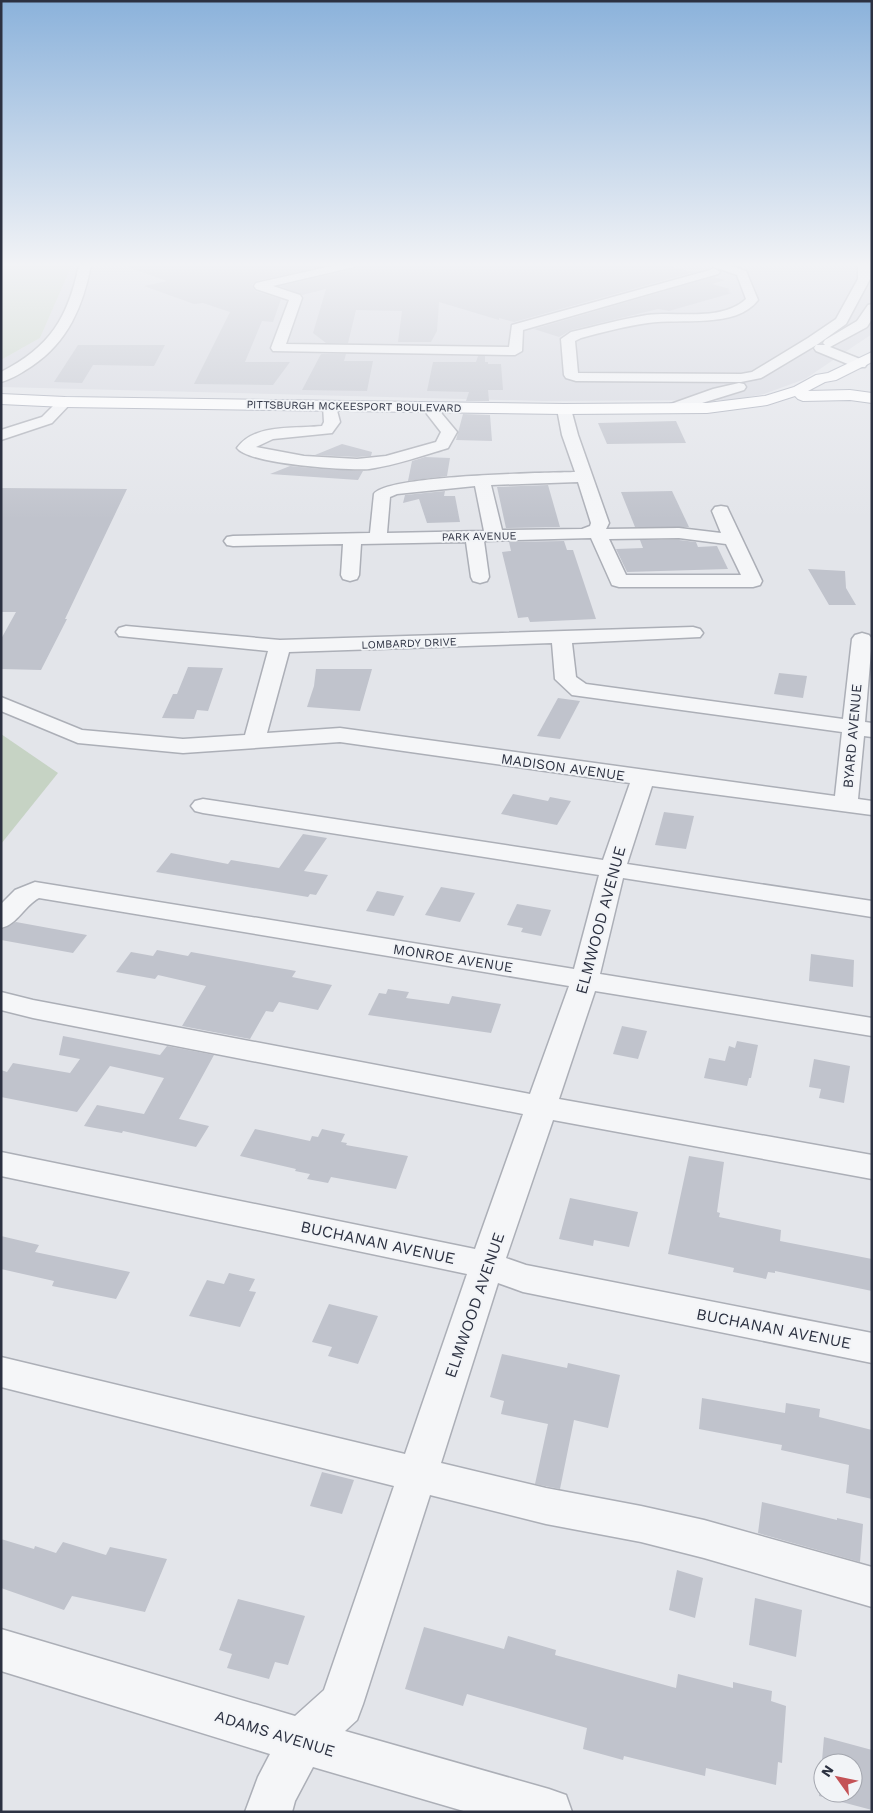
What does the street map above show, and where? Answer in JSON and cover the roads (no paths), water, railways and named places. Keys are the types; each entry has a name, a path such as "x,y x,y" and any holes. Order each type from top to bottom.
{"main road":[{"name":"PITTSBURGH MCKEESPORT BOULEVARD","path":"707,408 767,400 798,390 821,378 831,377 866,360"},
{"path":"803,396 842,395 870,386 862,374 866,360"},
{"name":"PITTSBURGH MCKEESPORT BOULEVARD","path":"1,399 66,402 432,407 565,402 726,410 777,404 803,396 830,381 831,377"}],"street":[{"path":"1,378 20,369 45,350"},
{"path":"373,350 515,352 515,350"},
{"path":"569,350 570,375 576,377 719,378 756,376 799,350"},
{"path":"673,408 718,392 763,380 818,350"},
{"path":"827,350 866,360"},
{"path":"719,378 669,394 565,402 570,435 600,523 597,531 619,581 753,581 721,511"},
{"path":"1,435 47,420 66,402"},
{"path":"330,406 332,422 327,430 261,437 250,442 245,448 249,452 272,457 366,464 442,445 449,432 445,425 433,415 432,407"},
{"path":"378,538 382,494 394,489 482,481 583,477"},
{"path":"482,481 494,536"},
{"name":"PARK AVENUE","path":"234,541 585,534 597,531 679,533 733,540"},
{"path":"474,536 480,577"},
{"path":"350,576 352,539"},
{"name":"LOMBARDY DRIVE","path":"126,632 280,646 562,639 694,633"},
{"path":"562,639 566,679 580,690 862,728"},
{"name":"BYARD AVENUE","path":"846,804 862,728 862,639"},
{"path":"254,742 280,646"},
{"name":"MADISON AVENUE","path":"1,703 78,736 182,746 340,735 872,808"},
{"name":"ELMWOOD AVENUE","path":"268,1812 274,1793 302,1741 341,1704 487,1265 585,980 613,869 643,778"},
{"path":"204,806 872,909"},
{"name":"MONROE AVENUE","path":"1,920 24,896 35,890 872,1027"},
{"path":"1,1001 33,1009 542,1107 872,1167"},
{"name":"BUCHANAN AVENUE","path":"1,1164 487,1265 523,1278 872,1348"},
{"path":"1,1372 546,1506 641,1524 704,1539 872,1587"},
{"name":"ADAMS AVENUE","path":"1,1650 302,1741 549,1812"}]}
